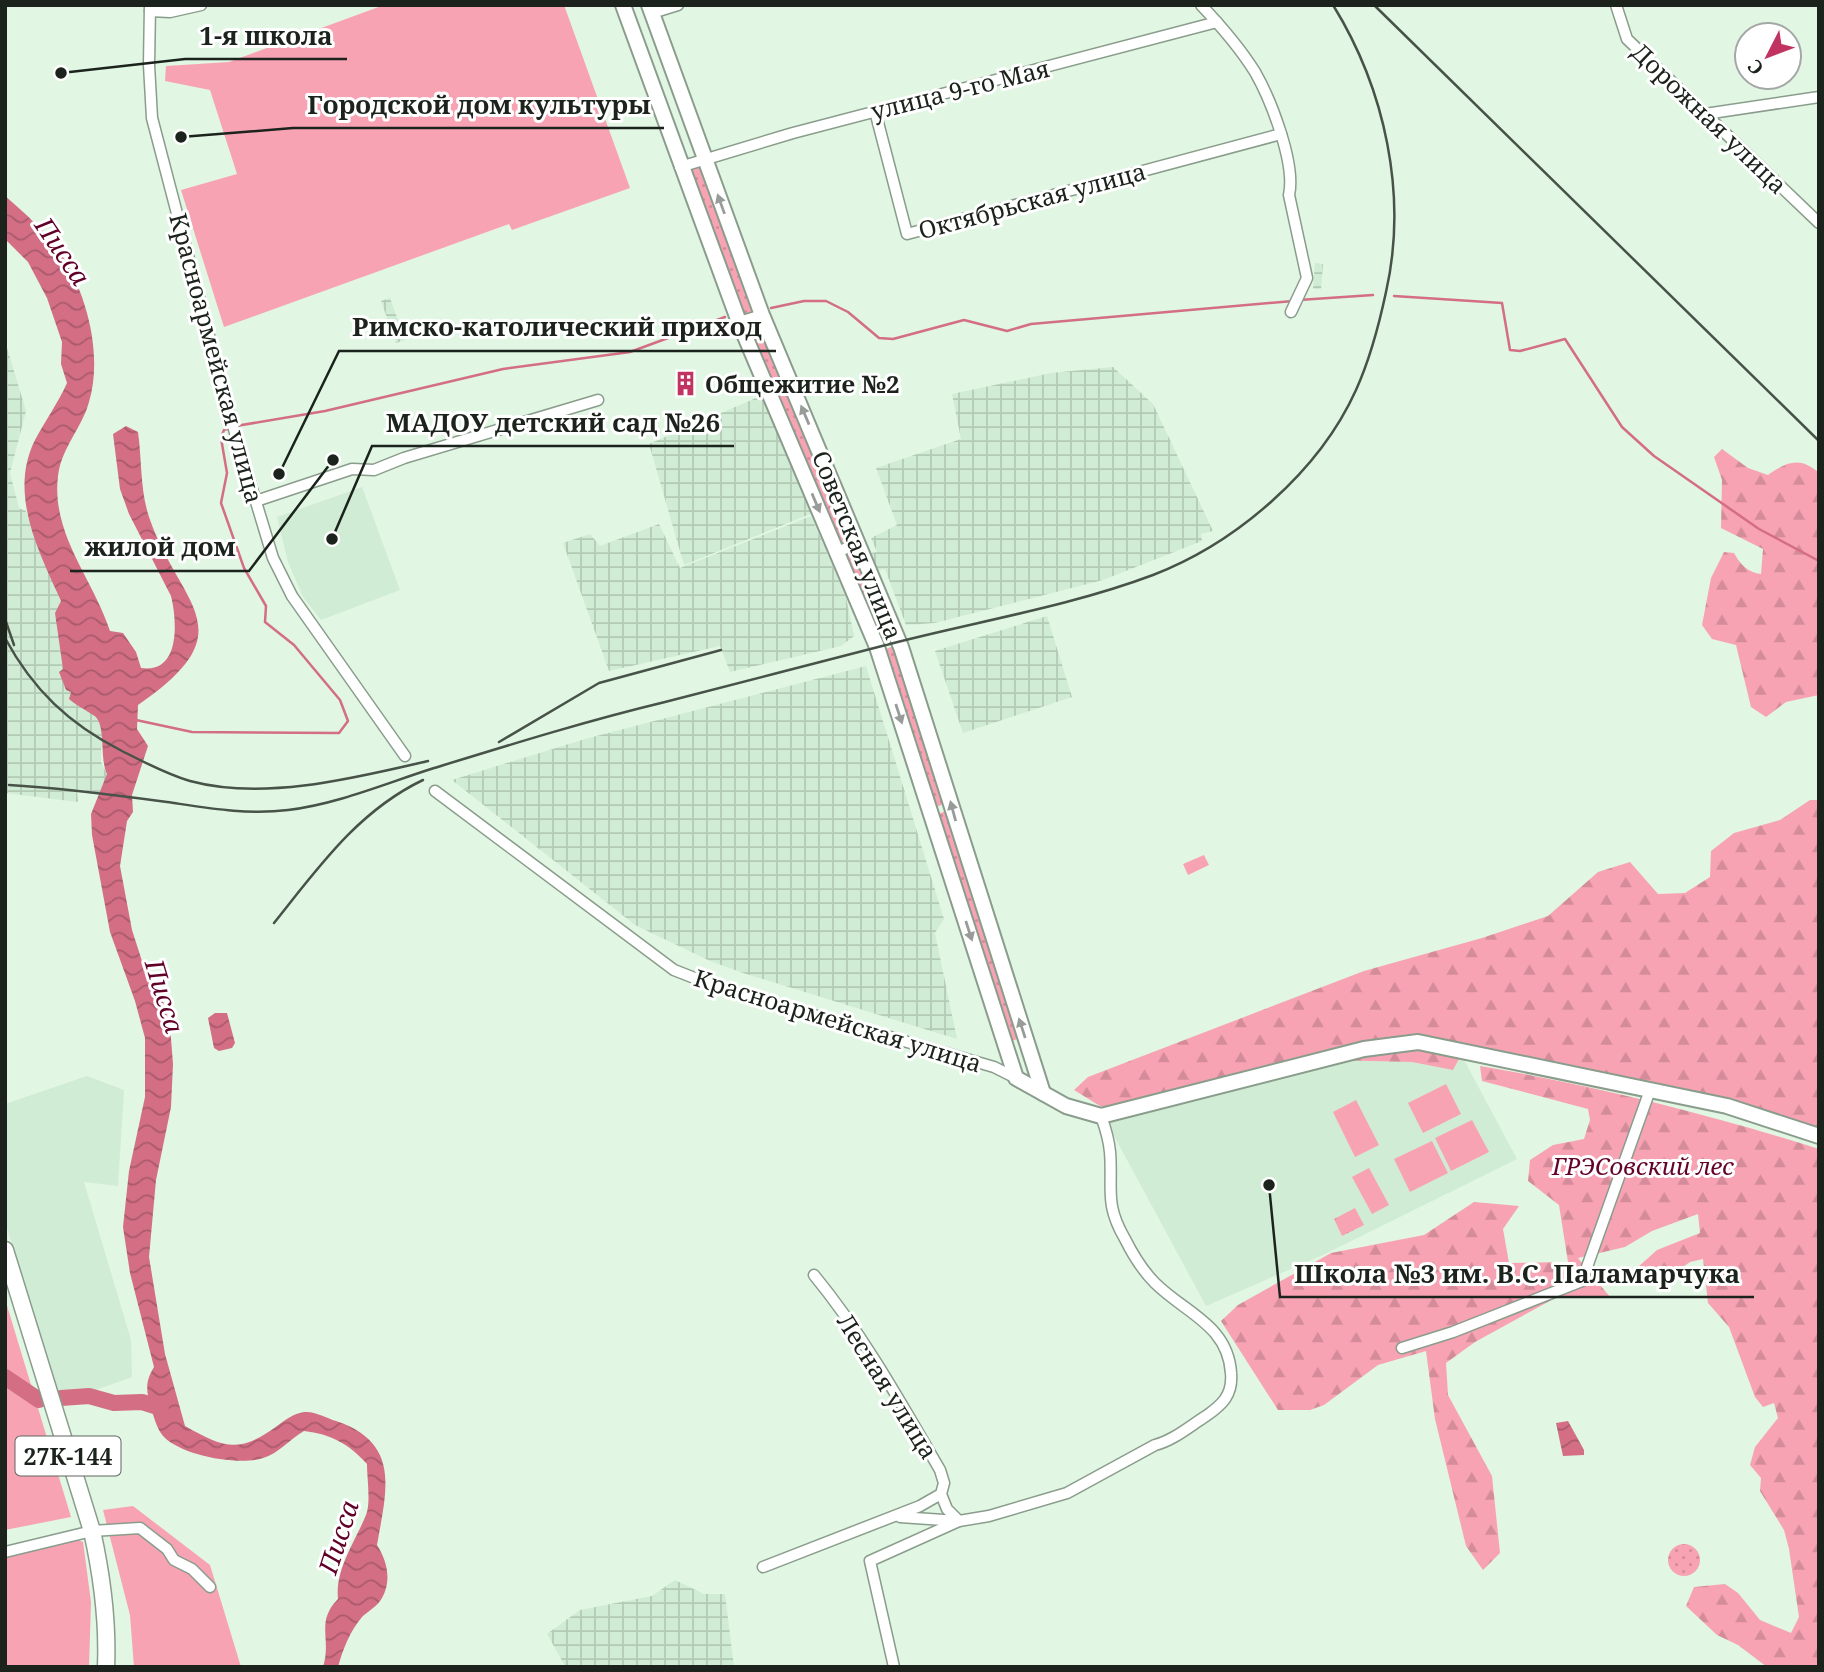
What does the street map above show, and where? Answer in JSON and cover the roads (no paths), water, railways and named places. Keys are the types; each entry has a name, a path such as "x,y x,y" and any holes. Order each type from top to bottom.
{"main road":[{"name":"Советская улица","path":"623,5 680,167 739,322 838,552 882,663 1016,1079"},
{"name":"Советская улица","path":"650,9 762,315 901,647 1043,1093"},
{"path":"1101,1116 1364,1049 1418,1042 1727,1106 1819,1136"},
{"name":"Красноармейская улица","path":"1016,1079 1080,1112 1101,1116"},
{"name":"27К-144","path":"5,1250 92,1531 100,1571 107,1637 106,1667"}],"street":[{"path":"150,8 170,12 201,5"},
{"path":"650,9 678,5"},
{"path":"1200,5 1217,22 1255,73 1281,134 1292,182 1289,195 1307,278 1291,312"},
{"name":"Дорожная улица","path":"1616,5 1627,38 1819,223"},
{"name":"Красноармейская улица","path":"150,8 152,118 256,501 283,582 405,756"},
{"name":"улица 9-го Мая","path":"680,167 875,111 1217,22"},
{"path":"1705,114 1819,97"},
{"path":"1724,131 1734,110"},
{"name":"Октябрьская улица","path":"875,111 907,234 1281,134"},
{"path":"739,322 762,315"},
{"path":"256,501 352,469 374,470 404,457 598,400"},
{"path":"838,552 857,543"},
{"name":"Красноармейская улица","path":"435,792 674,970 720,988 993,1067 1016,1079"},
{"path":"1402,1348 1453,1332 1582,1281 1650,1090"},
{"path":"894,1667 870,1562 959,1521 989,1517 1055,1498 1085,1485 1155,1444 1166,1442 1215,1409 1229,1394 1232,1381 1226,1350 1212,1328 1156,1284 1124,1237 1110,1201 1111,1155 1101,1116"},
{"name":"Лесная улица","path":"763,1567 895,1516 941,1494 944,1483 940,1470 921,1436 843,1310 814,1275"},
{"path":"941,1494 947,1509 959,1521"},
{"name":"Лесная улица","path":"895,1516 959,1521"},
{"path":"5,1552 92,1531 140,1528 167,1549 173,1560 192,1569 210,1587"}],"water":[{"path":"5,196 42,230 61,254 78,287 90,325 93,384 86,411 63,456 58,476 61,517 75,556 110,631 123,633 136,652 141,668 154,668 163,663 170,654 173,643 173,606 171,596 129,514 120,489 113,434 126,426 138,432 149,517 196,616 198,636 191,656 172,679 138,705 137,729 148,746 132,795 133,812 127,821 120,866 132,930 142,961 162,997 170,1026 173,1064 171,1107 156,1180 149,1257 165,1354 185,1426 210,1439 231,1445 252,1441 293,1415 309,1412 357,1430 372,1442 380,1456 385,1471 385,1488 377,1545 386,1564 387,1584 380,1601 354,1628 338,1667 323,1667 327,1615 338,1599 343,1566 366,1515 369,1497 367,1464 339,1441 304,1431 263,1458 240,1461 197,1454 173,1444 164,1437 149,1402 148,1382 154,1367 130,1273 123,1227 129,1171 145,1097 145,1038 135,1001 110,932 92,835 91,814 107,774 100,725 93,715 69,699 71,692 66,690 59,672 63,669 55,613 61,601 36,543 26,502 27,460 35,440 67,383 61,364 62,342 47,298 28,262 5,239"},
{"path":"215,1013 227,1013 235,1043 232,1048 219,1051 214,1048 208,1018"},
{"path":"1568,1421 1584,1450 1584,1455 1563,1456 1556,1423"}],"waterway":[{"path":"1299,300 1373,295"},
{"path":"1394,296 1502,303 1510,350 1520,351 1565,339 1622,427 1654,456 1759,529 1819,561"},
{"path":"771,308 804,301 826,301 848,312 879,338 893,339 964,320 1007,331 1031,324 1293,301"},
{"path":"236,426 325,411 503,369 630,352 725,317"},
{"path":"136,720 192,732 339,733 348,721 340,700 294,645 265,622 266,606 244,568 221,503 227,473 221,438 224,430 230,428"},
{"path":"5,1377 39,1400"},
{"path":"61,1398 89,1396 114,1403 142,1402 161,1408"}],"railway":[{"path":"9,785 242,811 306,807 606,717 916,637 1086,597 1153,575 1215,544 1272,501 1320,449 1356,390 1370,354 1383,304 1392,255 1394,218 1393,181 1387,144 1366,72 1333,5"},
{"path":"1374,5 1819,441"},
{"path":"5,619 14,645"},
{"path":"5,638 40,689 69,717 103,741 190,781 218,787 279,788 340,780 428,761"},
{"path":"499,742 599,683 721,650"},
{"path":"274,923 323,862 359,824 378,808 423,780"}],"place":[{"name":"1-я школа","path":"61,73"},
{"name":"Городской дом культуры","path":"181,137"},
{"name":"Общежитие №2","path":"685,383"},
{"name":"жилой дом","path":"333,460"},
{"name":"Римско-католический приход","path":"279,474"},
{"name":"МАДОУ детский сад №26","path":"332,539"},
{"name":"Школа №3 им. В.С. Паламарчука","path":"1269,1185"}],"water label":[{"name":"Писса","path":"63,251"},
{"name":"Писса","path":"165,996"},
{"name":"Писса","path":"338,1537"}],"park label":[{"name":"ГРЭСовский лес","path":"1643,1165"}]}
